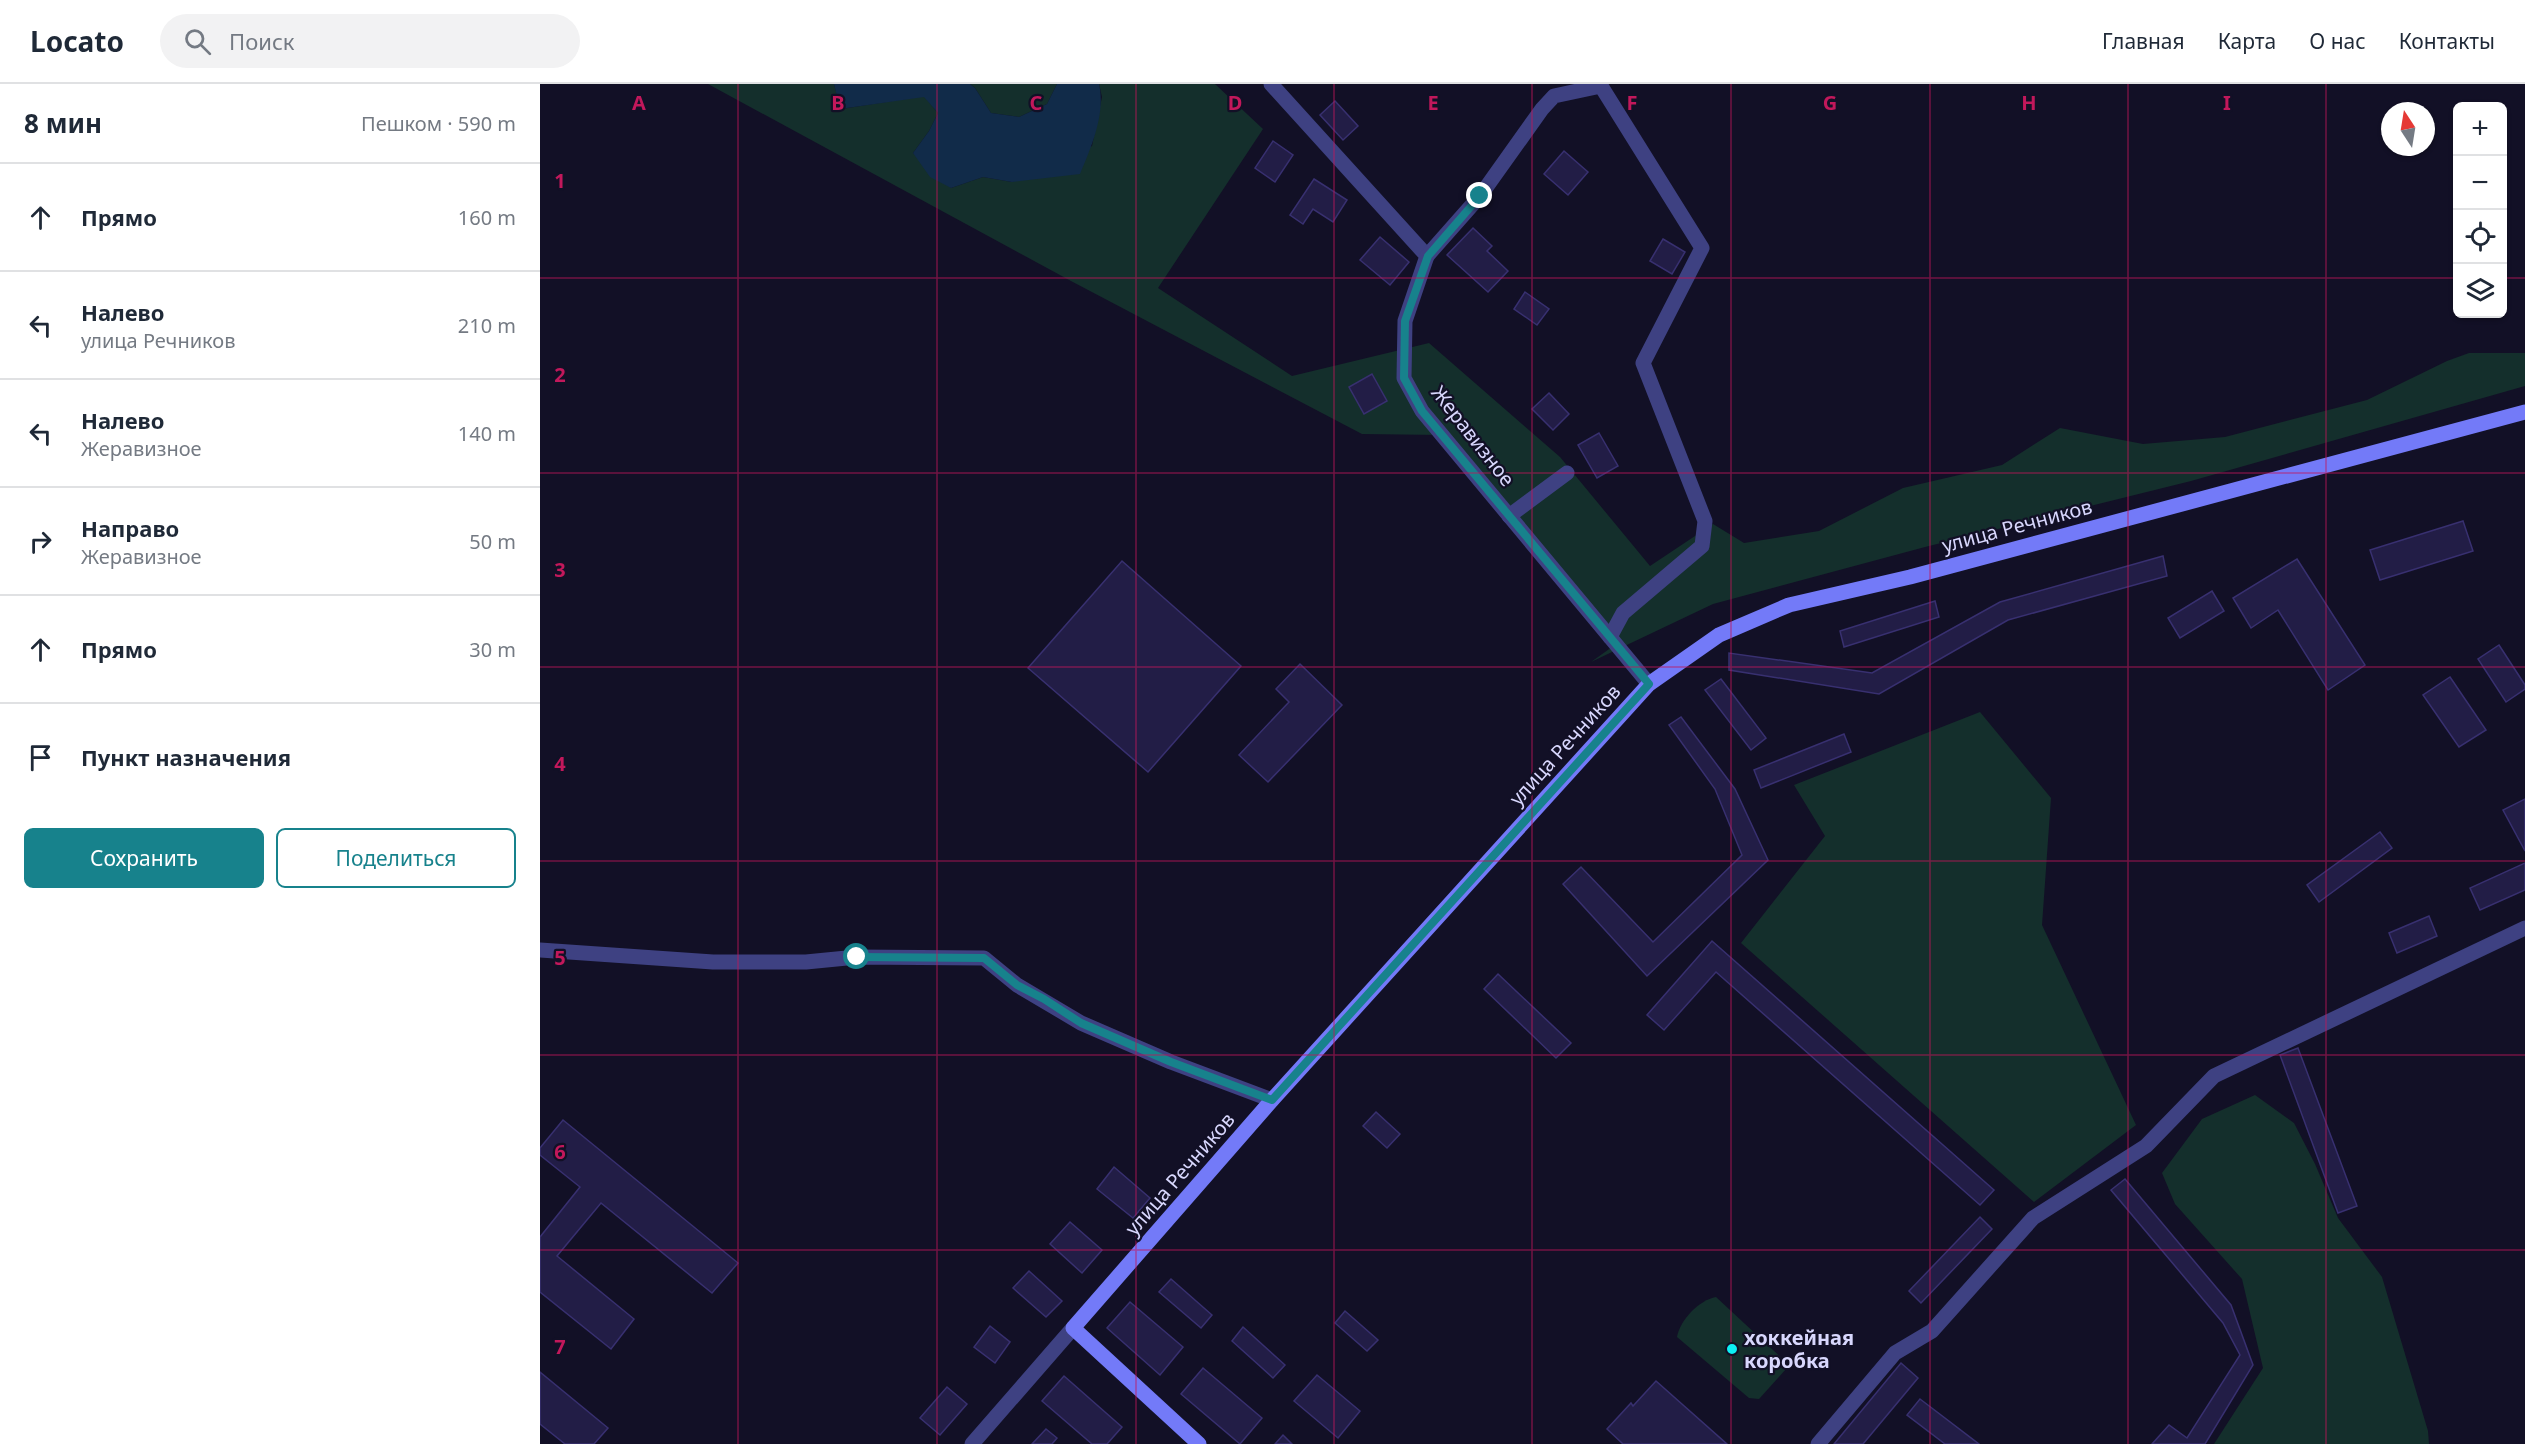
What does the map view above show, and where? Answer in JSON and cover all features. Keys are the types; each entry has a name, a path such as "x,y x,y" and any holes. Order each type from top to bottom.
{"street":[{"path":"1270,84 1428,256 1480,196 1542,109 1554,96 1600,86 1702,248 1643,363 1706,521 1702,546 1623,613 1610,637"},
{"name":"Жеравизное","path":"1428,256 1405,321 1404,378 1422,411 1649,684"},
{"name":"улица Речников","path":"972,1444 1272,1100 1649,684 1719,635 1789,605 1910,577 2525,412"},
{"path":"1509,516 1567,473"},
{"path":"1818,1444 1895,1353 1932,1331 2033,1218 2146,1146 2214,1076 2525,928"},
{"path":"540,950 713,962 806,962 857,957 984,958 1017,985 1081,1023 1171,1062 1272,1100"},
{"path":"1073,1328 1199,1444"}],"green space":[{"path":"708,84 834,84 841,109 924,96 938,113 929,131 913,153 951,188 983,177 1012,182 1092,146 1102,97 1099,84 1215,84 1263,129 1158,288 1292,376 1429,343 1560,457 1650,566 1713,524 1744,543 1819,531 1903,488 2002,465 2060,428 2143,444 2225,437 2367,400 2447,361 2469,353 2525,353 2525,386 2191,481 1925,547 1713,604 1591,662 1612,647 1442,435 1362,434 1071,281"},
{"path":"970,84 1057,84 1047,104 1019,117 991,113"},
{"path":"1980,712 2051,798 2042,925 2136,1125 2034,1202 1741,943 1825,836 1794,785"},
{"path":"2255,1095 2294,1123 2315,1164 2338,1218 2382,1277 2428,1431 2429,1444 2214,1444 2263,1368 2242,1279 2175,1204 2162,1173 2202,1119"},
{"name":"хоккейная коробка","path":"1716,1297 1786,1362 1786,1369 1759,1399 1749,1398 1677,1337 1682,1324 1691,1312 1703,1302"}],"water":[{"path":"834,84 970,84 991,113 1019,117 1047,104 1057,84 1099,84 1101,107 1089,153 1080,174 1012,182 983,177 951,188 930,177 913,153 929,131 938,113 924,97 840,109"}],"building":[{"path":"1335,101 1358,126 1343,140 1320,115"},
{"path":"1273,141 1293,155 1275,182 1255,168"},
{"path":"1564,151 1588,172 1568,195 1544,174"},
{"path":"1314,179 1347,200 1333,222 1313,209 1303,224 1290,215"},
{"path":"1473,228 1492,246 1487,251 1508,271 1488,292 1447,255"},
{"path":"1380,237 1409,262 1390,285 1360,260"},
{"path":"1663,239 1685,252 1672,274 1650,261"},
{"path":"1525,292 1549,309 1537,325 1514,309"},
{"path":"1372,374 1387,401 1364,414 1349,387"},
{"path":"1549,393 1569,414 1553,430 1532,409"},
{"path":"1599,433 1618,466 1597,478 1578,445"},
{"path":"2463,521 2473,551 2380,580 2370,550"},
{"path":"2163,556 2167,576 2008,620 1879,694 1729,670 1729,653 1872,673 2000,602"},
{"path":"2297,559 2365,665 2328,690 2278,610 2251,628 2233,598"},
{"path":"1122,561 1241,666 1148,772 1028,668"},
{"path":"2212,591 2224,611 2180,638 2168,618"},
{"path":"1935,601 1939,617 1844,647 1840,631"},
{"path":"2499,645 2525,685 2525,689 2506,702 2478,659"},
{"path":"1300,664 1342,705 1268,782 1239,755 1289,702 1276,689"},
{"path":"2450,677 2486,730 2459,747 2423,695"},
{"path":"1721,679 1766,738 1751,750 1705,690"},
{"path":"1681,717 1735,789 1768,860 1647,976 1563,884 1581,867 1653,942 1742,855 1715,789 1669,725"},
{"path":"1844,734 1851,752 1761,788 1754,770"},
{"path":"2525,799 2525,851 2503,810"},
{"path":"2380,832 2392,848 2319,902 2307,885"},
{"path":"2525,863 2525,890 2480,910 2470,888"},
{"path":"2429,916 2437,936 2397,953 2389,933"},
{"path":"1712,941 1994,1190 1980,1205 1716,972 1664,1030 1647,1015"},
{"path":"1498,974 1571,1043 1556,1058 1484,989"},
{"path":"2298,1048 2357,1206 2338,1213 2280,1055"},
{"path":"1376,1112 1400,1134 1387,1148 1363,1126"},
{"path":"563,1120 738,1263 712,1293 601,1203 557,1256 634,1319 611,1349 540,1292 540,1237 580,1187 540,1155 540,1148"},
{"path":"1114,1167 1150,1198 1133,1218 1097,1189"},
{"path":"2125,1179 2231,1305 2253,1365 2205,1444 2152,1444 2169,1425 2187,1438 2240,1355 2223,1323 2111,1190"},
{"path":"1980,1217 1992,1229 1921,1303 1909,1291"},
{"path":"1070,1222 1102,1250 1082,1273 1050,1244"},
{"path":"1029,1271 1062,1301 1046,1317 1013,1288"},
{"path":"1171,1279 1212,1315 1201,1328 1159,1292"},
{"path":"1130,1302 1183,1347 1160,1375 1107,1328"},
{"path":"1345,1311 1378,1340 1367,1351 1335,1323"},
{"path":"990,1326 1010,1342 995,1363 974,1347"},
{"path":"1243,1327 1285,1365 1273,1378 1232,1341"},
{"path":"1901,1363 1918,1378 1863,1444 1834,1444"},
{"path":"1203,1368 1262,1418 1240,1444 1181,1394"},
{"path":"540,1372 608,1428 594,1444 565,1444 540,1424"},
{"path":"1317,1375 1360,1411 1338,1438 1294,1401"},
{"path":"1064,1376 1122,1427 1107,1444 1092,1444 1042,1401"},
{"path":"1656,1381 1727,1444 1623,1444 1607,1429"},
{"path":"947,1387 967,1404 940,1435 920,1418"},
{"path":"1920,1399 1979,1444 1945,1444 1907,1415"},
{"path":"1046,1429 1057,1438 1052,1444 1032,1444"},
{"path":"1283,1435 1292,1444 1275,1444"}],"place":[{"name":"хоккейная коробка","path":"1732,1349"}],"route":[{"path":"857,957 984,958 1017,985 1081,1023 1171,1062 1272,1100 1649,684 1422,411 1404,378 1405,321 1428,256 1480,196"}]}
